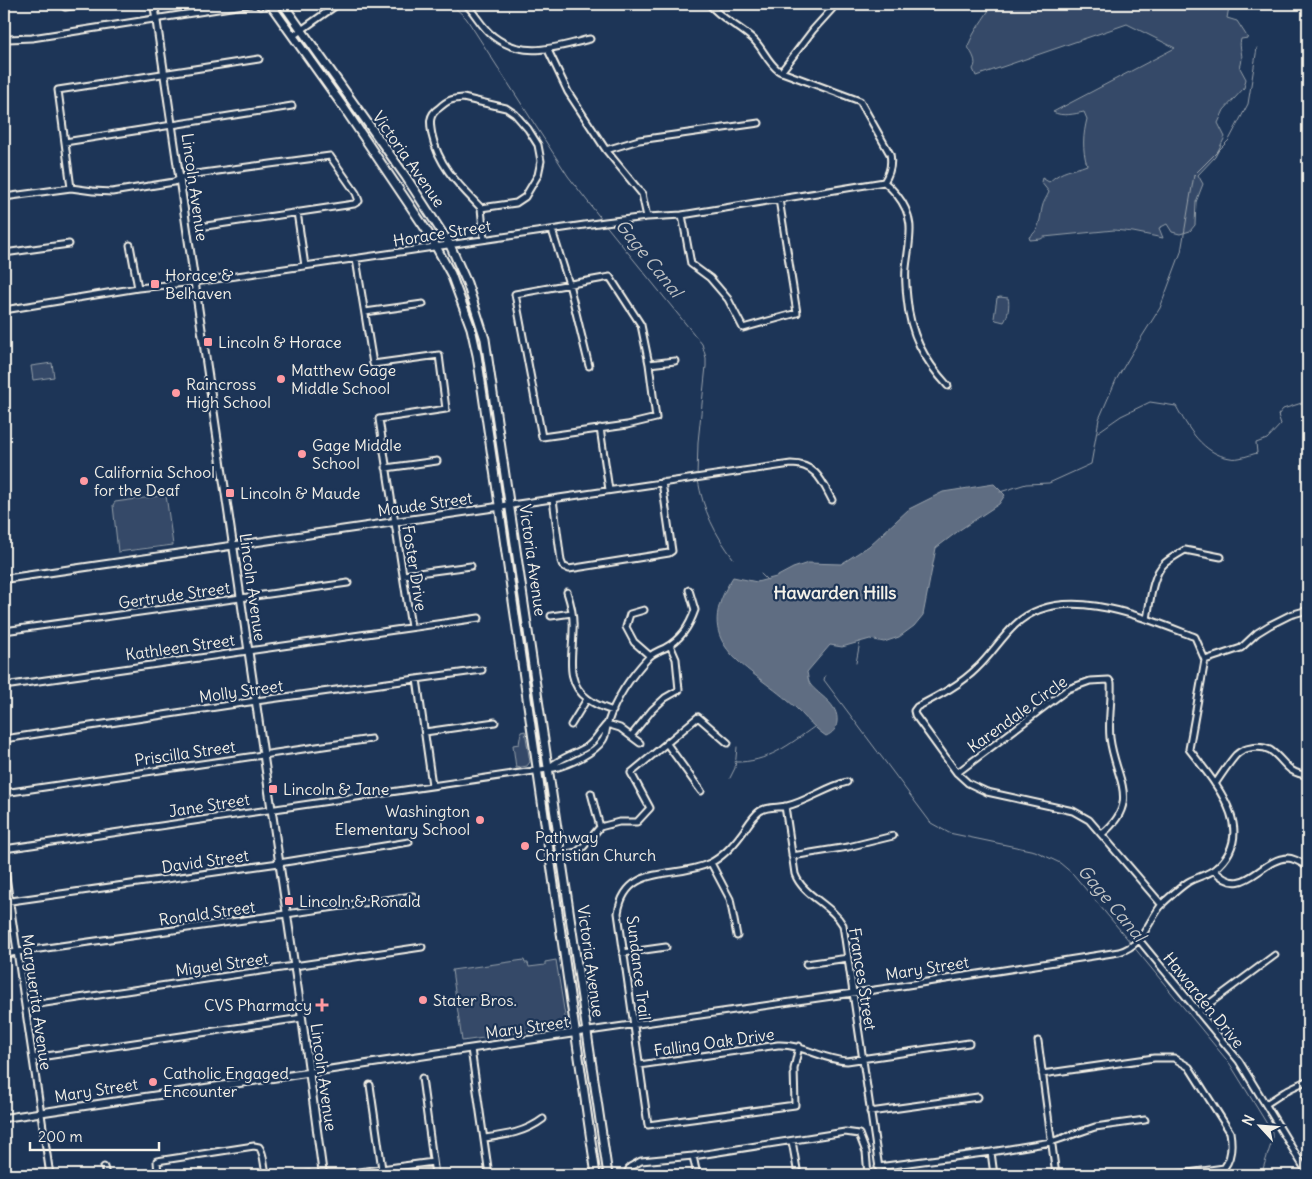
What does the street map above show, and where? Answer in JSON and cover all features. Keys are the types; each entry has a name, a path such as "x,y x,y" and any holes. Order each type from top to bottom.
{"main road":[{"name":"Victoria Avenue","path":"270,4 400,189 436,246 457,289 471,328 500,507 596,1175"},
{"name":"Victoria Avenue","path":"282,4 406,177 450,245 467,283 485,339 511,505 608,1175"}],"street":[{"path":"61,4 66,7 88,4"},
{"name":"Lincoln Avenue","path":"154,4 310,1072 323,1175"},
{"path":"4,38 32,38 250,4"},
{"path":"293,36 338,4"},
{"path":"466,4 492,36 507,45 524,50 548,50 590,40"},
{"path":"709,4 720,16 754,40 771,64 782,72 860,101 890,154 892,163 884,182 890,186 900,199 909,215 910,233 906,270 907,299 912,325 919,347 948,386"},
{"path":"782,72 835,4"},
{"path":"548,50 568,92 606,150 642,194 647,216"},
{"path":"71,188 58,90 258,59"},
{"path":"482,208 516,203 525,197 538,176 541,161 538,145 528,129 515,114 506,108 463,98 451,98 433,111 430,122 436,150 453,179 482,208 484,239"},
{"path":"65,142 172,125 180,122 292,106"},
{"path":"606,150 639,140 759,123"},
{"path":"4,197 71,188 93,192 112,192 174,182 188,175 330,156 356,193 359,201 354,204 206,226"},
{"path":"888,176 891,178 892,183 890,186"},
{"name":"Horace Street","path":"4,310 138,288 195,282 603,222 647,216 682,215 884,182"},
{"path":"682,215 691,264 710,278 728,299 743,328 797,313 778,199"},
{"path":"297,212 305,266"},
{"path":"552,230 589,366"},
{"path":"4,253 69,244"},
{"path":"130,245 138,288"},
{"name":"Foster Drive","path":"356,258 373,364 439,355 446,409 379,419 411,627"},
{"path":"610,277 641,325 649,364 656,418 627,425 542,437 516,294 568,284 610,277"},
{"path":"365,312 423,304"},
{"path":"649,364 675,361"},
{"path":"600,428 609,490"},
{"path":"386,468 437,461"},
{"name":"Maude Street","path":"4,579 662,482 800,464 817,473 832,500"},
{"path":"553,499 561,561 563,566 569,569 672,551 662,482"},
{"path":"1147,619 1156,578 1164,564 1184,550 1221,557"},
{"path":"403,575 471,566"},
{"name":"Gertrude Street","path":"4,630 348,583"},
{"path":"644,610 630,614 626,627 634,642 650,656 670,645 685,633 695,610 689,590"},
{"path":"567,592 574,629 570,668 577,687 587,699 613,711"},
{"path":"1138,942 1162,905 1188,882 1214,870 1224,860 1229,851 1234,833 1232,814 1215,784 1190,749 1205,660 1195,638 1147,619 1100,607 1082,605 1059,605 1042,608 1014,625 990,655 968,677 944,694 917,707 914,711 915,715 958,773 968,783 986,792 1081,814 1089,820 1162,905"},
{"path":"1205,660 1242,648 1257,633 1270,625 1290,615 1308,610"},
{"path":"550,616 572,613"},
{"name":"Kathleen Street","path":"4,686 479,618"},
{"path":"631,736 659,703 679,690 676,659 670,645"},
{"name":"Jane Street","path":"4,849 538,770 570,763 590,752 603,741 607,724 624,689 650,656"},
{"name":"Molly Street","path":"4,739 256,701 482,670"},
{"path":"416,679 432,786"},
{"name":"Karendale Circle","path":"958,773 1068,689 1090,681 1109,680 1112,683 1109,719 1110,737 1124,793 1124,806 1114,824 1102,834"},
{"path":"570,725 587,699"},
{"path":"562,855 577,852 600,827 620,822 636,822 650,808 631,773 698,717 728,743"},
{"path":"425,732 496,722"},
{"path":"607,724 620,728 640,743"},
{"name":"Priscilla Street","path":"4,793 370,738"},
{"path":"667,744 701,791"},
{"path":"1215,784 1238,754 1260,747 1270,750 1292,771 1308,775"},
{"name":"Sundance Trail","path":"799,1046 794,1069 795,1105 648,1125 623,953 618,913 619,903 629,887 638,879 711,863 726,851 761,811 797,803 831,786 847,782"},
{"path":"591,793 600,827"},
{"name":"Frances Street","path":"785,806 797,880 803,888 838,916 843,925 880,1175"},
{"path":"792,856 848,847 893,836"},
{"name":"David Street","path":"7,901 279,863 409,842"},
{"path":"1214,870 1219,876 1228,880 1239,881 1250,878 1279,860 1288,858 1308,867"},
{"name":"Marguerita Avenue","path":"4,863 7,901 17,953 50,1175"},
{"path":"711,863 730,899 737,936"},
{"name":"Ronald Street","path":"4,954 413,896"},
{"name":"Mary Street","path":"4,1118 853,993 1110,953 1130,948 1138,942"},
{"name":"Hawarden Drive","path":"1138,942 1239,1062 1308,1174"},
{"name":"Miguel Street","path":"25,1006 422,947"},
{"path":"623,953 666,947"},
{"path":"1198,1012 1275,954"},
{"path":"806,964 848,958"},
{"path":"33,1058 302,1018"},
{"path":"1038,1041 1056,1175"},
{"name":"Falling Oak Drive","path":"639,1065 778,1044 799,1046 830,1058 847,1061 969,1043"},
{"path":"471,1048 489,1175"},
{"path":"1042,1074 1154,1058 1174,1058 1189,1067 1230,1132 1229,1162 1224,1168 1174,1175"},
{"path":"422,1078 435,1175"},
{"path":"1266,1104 1289,1089 1308,1080"},
{"path":"370,1085 382,1169"},
{"path":"870,1112 978,1098"},
{"path":"485,1138 513,1134 525,1130 544,1119"},
{"path":"878,1167 1051,1142 1095,1127 1145,1120"},
{"path":"626,1175 630,1167 641,1161 693,1156 845,1132 859,1134 866,1152 868,1175"},
{"path":"792,1141 798,1175"},
{"path":"158,1175 157,1161 254,1146 259,1147 262,1151 264,1168 267,1175"},
{"path":"991,1152 994,1175"},
{"path":"693,1156 697,1175"},
{"path":"337,1175 433,1162"},
{"path":"104,1167 106,1175"},
{"path":"301,1175 310,1174"}],"shaded area":[{"path":"992,4 1237,4 1229,7 1227,18 1237,21 1248,38 1241,39 1240,43 1242,59 1240,68 1246,79 1244,88 1224,110 1218,123 1225,137 1215,157 1198,175 1203,184 1196,202 1195,225 1190,231 1180,234 1172,232 1167,224 1159,228 1163,238 1114,230 1030,240 1029,237 1037,228 1049,192 1041,182 1042,178 1049,182 1063,172 1087,165 1084,142 1087,119 1084,112 1064,115 1053,112 1175,48 1127,24 976,76 973,69 975,61 968,47"},
{"path":"997,298 1008,298 1009,301 1008,314 1004,322 994,318"},
{"path":"52,363 54,377 33,380 31,366"},
{"path":"994,484 1005,495 999,504 936,548 923,615 914,626 899,637 884,642 870,639 842,647 830,645 807,672 810,684 835,710 837,722 831,734 826,736 821,732 792,704 739,662 727,649 720,635 717,619 721,600 733,577 757,582 776,577 808,563 841,564 869,546 909,509 943,492"},
{"path":"166,495 173,545 118,552 113,505 115,502"},
{"path":"525,731 530,762 527,766 516,768 513,745 519,744 521,732"},
{"path":"524,960 525,963 528,963 529,967 545,965 545,962 556,960 566,1022 562,1027 462,1041 452,970"}],"waterway":[{"name":"Gage Canal","path":"451,4 466,18 568,176 602,220"},
{"path":"1000,492 1026,484 1049,483 1091,464 1099,419 1116,380 1160,308 1181,252 1194,175 1229,140 1248,104 1257,48"},
{"name":"Gage Canal","path":"604,223 702,344 706,366 698,442 697,476"},
{"path":"1098,432 1121,416 1150,402 1176,406 1191,431 1204,446 1220,456 1230,458 1244,457 1257,453 1256,443 1267,439 1281,424 1278,415 1283,409 1308,401"},
{"name":"Gage Canal","path":"698,480 703,501 711,521 733,558"},
{"path":"761,574 767,580"},
{"path":"856,663 860,642"},
{"name":"Gage Canal","path":"825,676 824,680 931,823 949,833 1035,851 1060,863 1073,874 1131,943"},
{"path":"735,762 768,756 787,746 814,727"},
{"path":"730,778 735,768 737,747"},
{"name":"Gage Canal","path":"1133,946 1230,1064 1272,1132 1272,1141 1261,1175"}],"place":[{"name":"Horace & Belhaven","path":"155,284"},
{"name":"Lincoln & Horace","path":"208,342"},
{"name":"Matthew Gage Middle School","path":"281,379"},
{"name":"Raincross High School","path":"176,393"},
{"name":"Gage Middle School","path":"302,454"},
{"name":"California School for the Deaf","path":"84,481"},
{"name":"Lincoln & Maude","path":"230,493"},
{"name":"Lincoln & Jane","path":"273,789"},
{"name":"Washington Elementary School","path":"480,820"},
{"name":"Pathway Christian Church","path":"525,846"},
{"name":"Lincoln & Ronald","path":"289,901"},
{"name":"Stater Bros.","path":"423,1000"},
{"name":"CVS Pharmacy","path":"322,1005"},
{"name":"Catholic Engaged Encounter","path":"153,1082"}],"district":[{"name":"Hawarden Hills","path":"835,592"}]}
